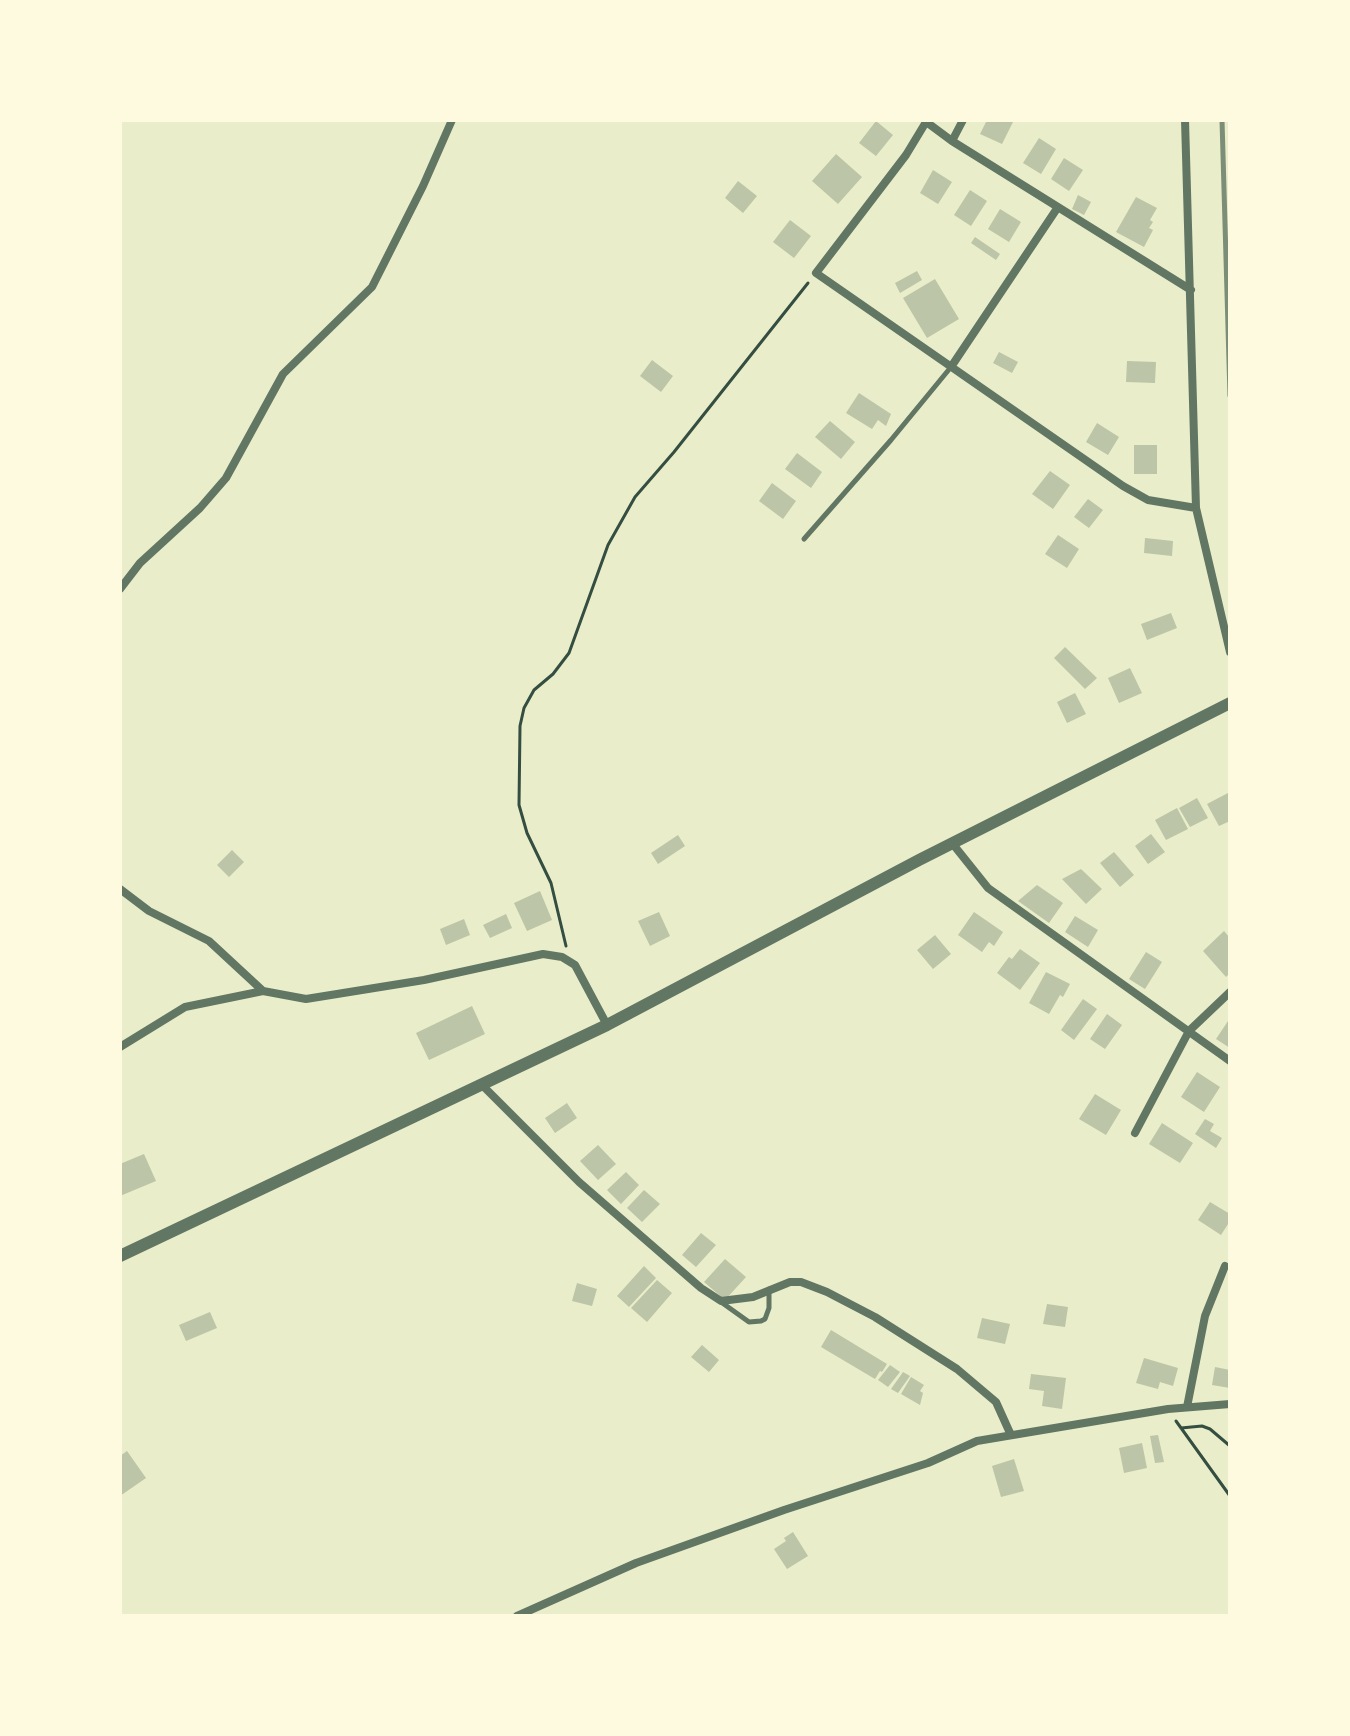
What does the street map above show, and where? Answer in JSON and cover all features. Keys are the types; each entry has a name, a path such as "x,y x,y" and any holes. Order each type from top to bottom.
{"street":[{"path":"120,589 140,563 200,508 226,478 283,374 372,287 452,120"},
{"path":"952,141 963,120"},
{"path":"1185,120 1196,508 1230,652"},
{"path":"1191,290 952,141 925,121 906,155 816,273 1055,440 1148,500 1196,508"},
{"path":"951,367 1058,207"},
{"path":"120,1256 607,1025 952,843 1230,703"},
{"path":"952,843 988,888 1230,1061"},
{"path":"120,889 149,911 209,941 263,991"},
{"path":"120,1047 185,1007 263,991 306,999 424,980 543,954 562,957 575,965 607,1025"},
{"path":"1135,1133 1189,1031 1230,992"},
{"path":"483,1086 579,1182 701,1288 721,1301 753,1297 790,1282 801,1282 827,1292 875,1317 957,1369 996,1402 1010,1433"},
{"path":"1187,1407 1205,1316 1225,1266"},
{"path":"517,1616 636,1563 928,1463 977,1441 1010,1433 1076,1426 1168,1409 1230,1404"}],"lane":[{"path":"804,539 951,367"},
{"path":"721,1301 749,1322 761,1321 769,1308 769,1289"}],"path":[{"path":"562,957 566,944 554,896 527,833 519,805 520,726 524,708 534,690 553,674 569,653 608,545 635,497 816,273"},
{"path":"1168,1409 1230,1496"},
{"path":"1181,1428 1202,1426 1230,1446"}],"building":[{"path":"987,120 1014,120 1002,144 980,134"},
{"path":"876,121 893,135 876,156 859,143"},
{"path":"1039,138 1056,149 1041,174 1023,163"},
{"path":"836,154 862,177 838,204 812,181"},
{"path":"1064,158 1083,170 1069,191 1051,179"},
{"path":"933,170 952,182 938,204 920,193"},
{"path":"738,181 757,196 743,213 725,198"},
{"path":"970,190 987,201 971,226 954,215"},
{"path":"1078,195 1091,202 1084,215 1072,209"},
{"path":"1136,197 1157,208 1150,220 1153,222 1149,228 1153,230 1144,247 1116,232"},
{"path":"1000,209 1021,222 1009,242 988,229"},
{"path":"790,220 811,236 794,258 773,242"},
{"path":"975,237 1000,254 996,260 971,243"},
{"path":"917,271 922,280 900,293 895,283"},
{"path":"935,279 959,319 927,338 903,298"},
{"path":"999,352 1018,362 1012,373 993,363"},
{"path":"652,360 673,376 661,392 640,376"},
{"path":"1127,361 1156,362 1155,383 1126,382"},
{"path":"859,393 891,414 886,426 878,420 872,429 846,413"},
{"path":"830,421 855,442 841,459 815,437"},
{"path":"1097,423 1119,437 1108,455 1086,442"},
{"path":"1134,445 1157,445 1157,474 1134,474"},
{"path":"797,453 822,472 811,488 785,469"},
{"path":"1050,471 1070,485 1053,509 1032,494"},
{"path":"772,483 796,501 783,519 759,501"},
{"path":"1088,499 1103,510 1089,528 1074,517"},
{"path":"1058,535 1079,549 1067,568 1045,554"},
{"path":"1145,538 1173,541 1172,556 1144,553"},
{"path":"1171,613 1177,628 1147,640 1141,624"},
{"path":"1065,647 1097,678 1085,689 1054,658"},
{"path":"1130,668 1142,693 1119,703 1108,678"},
{"path":"1075,693 1086,714 1067,723 1057,702"},
{"path":"1228,793 1230,821 1219,826 1207,804"},
{"path":"1197,798 1208,818 1190,827 1179,808"},
{"path":"1177,808 1188,829 1166,840 1155,820"},
{"path":"1151,834 1165,852 1148,864 1135,846"},
{"path":"678,835 685,846 658,864 651,853"},
{"path":"232,850 244,862 229,877 217,865"},
{"path":"1114,852 1134,875 1120,887 1100,863"},
{"path":"1081,869 1102,889 1086,904 1062,879"},
{"path":"1037,885 1063,903 1049,923 1018,901"},
{"path":"540,891 552,920 527,931 514,903"},
{"path":"659,912 670,936 650,946 638,921"},
{"path":"974,912 1003,932 994,946 989,942 982,952 958,935"},
{"path":"506,914 512,928 490,938 483,925"},
{"path":"1075,916 1098,930 1088,947 1065,932"},
{"path":"464,919 470,935 446,945 440,929"},
{"path":"1224,931 1230,938 1230,973 1226,977 1203,951"},
{"path":"935,935 951,954 933,969 917,950"},
{"path":"1020,949 1040,963 1020,990 997,973 1009,957 1012,959"},
{"path":"1146,952 1162,962 1145,989 1129,979"},
{"path":"1046,972 1070,984 1049,1014 1029,1003"},
{"path":"1083,999 1097,1009 1074,1040 1061,1030"},
{"path":"472,1006 485,1034 429,1060 416,1033"},
{"path":"1107,1014 1122,1025 1105,1049 1090,1039"},
{"path":"1230,1018 1230,1048 1216,1039"},
{"path":"1197,1072 1220,1087 1204,1112 1181,1097"},
{"path":"1095,1094 1121,1110 1106,1135 1079,1119"},
{"path":"567,1103 577,1118 555,1133 545,1118"},
{"path":"1205,1119 1214,1124 1210,1131 1222,1138 1216,1148 1195,1134"},
{"path":"1162,1123 1193,1143 1180,1163 1149,1144"},
{"path":"598,1145 616,1164 598,1180 580,1161"},
{"path":"144,1154 156,1181 120,1196 120,1164"},
{"path":"626,1172 639,1185 621,1204 607,1190"},
{"path":"644,1190 660,1204 642,1222 627,1208"},
{"path":"1210,1202 1230,1214 1230,1221 1221,1235 1198,1220"},
{"path":"701,1233 716,1245 696,1267 682,1255"},
{"path":"725,1259 746,1277 725,1300 704,1282"},
{"path":"644,1266 656,1278 629,1307 617,1296"},
{"path":"657,1280 672,1293 647,1322 631,1308"},
{"path":"577,1283 597,1289 592,1306 572,1301"},
{"path":"1047,1304 1068,1307 1065,1327 1043,1324"},
{"path":"210,1312 217,1328 186,1341 179,1325"},
{"path":"982,1318 1010,1324 1005,1344 977,1338"},
{"path":"831,1330 887,1364 882,1372 875,1379 821,1347"},
{"path":"702,1345 719,1360 709,1372 691,1357"},
{"path":"1144,1358 1178,1368 1173,1386 1160,1382 1158,1389 1136,1383"},
{"path":"890,1365 900,1372 888,1387 878,1380"},
{"path":"1215,1367 1230,1370 1230,1388 1212,1385"},
{"path":"903,1372 910,1376 898,1393 891,1389"},
{"path":"1031,1374 1066,1378 1062,1409 1042,1406 1044,1391 1029,1389"},
{"path":"911,1377 924,1385 920,1391 923,1393 920,1405 901,1394"},
{"path":"1158,1435 1164,1462 1155,1463 1150,1436"},
{"path":"1142,1443 1147,1468 1124,1473 1119,1448"},
{"path":"127,1451 146,1478 120,1496 120,1456"},
{"path":"1014,1459 1024,1491 1001,1497 992,1466"},
{"path":"793,1532 808,1556 787,1569 774,1549"}],"railway":[{"path":"1222,120 1230,396"}]}
